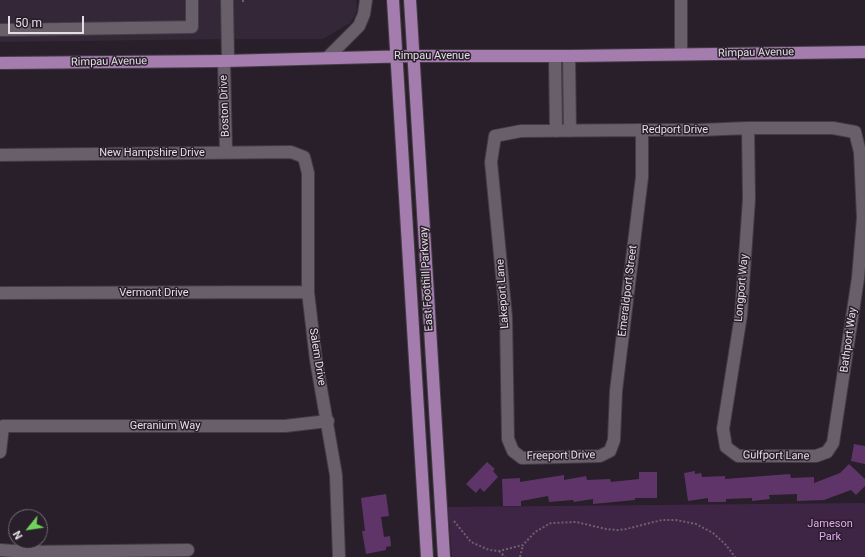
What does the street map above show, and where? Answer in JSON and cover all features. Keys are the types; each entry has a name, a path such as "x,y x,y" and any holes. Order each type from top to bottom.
{"main road":[{"name":"East Foothill Parkway","path":"393,0 427,557"},
{"name":"East Foothill Parkway","path":"410,0 444,557"},
{"name":"Rimpau Avenue","path":"0,63 226,61 396,56 569,56 865,52"}],"street":[{"path":"0,30 192,27 192,0"},
{"name":"Boston Drive","path":"226,152 227,0"},
{"path":"327,58 359,26 364,14 366,0"},
{"path":"681,0 681,54"},
{"path":"555,56 556,131"},
{"path":"569,56 570,131"},
{"path":"556,99 570,98"},
{"name":"Redport Drive","path":"495,136 521,131 700,130 748,128 833,128 855,132"},
{"name":"Longport Way","path":"726,448 723,429 741,315 749,199 748,128"},
{"name":"Emeraldport Street","path":"610,451 614,440 616,391 642,177 642,130"},
{"name":"Bathport Way","path":"827,452 833,443 861,279 863,218 860,152 855,132"},
{"name":"Lakeport Lane","path":"495,136 491,162 506,317 508,440 513,451"},
{"name":"New Hampshire Drive","path":"0,155 291,152 304,157"},
{"name":"Salem Drive","path":"304,157 308,173 308,292 316,360 328,421 336,475 339,557"},
{"name":"Vermont Drive","path":"0,293 308,292"},
{"name":"Geranium Way","path":"0,452 3,426 285,426 328,421"},
{"name":"Gulfport Lane","path":"726,448 738,456 816,456 827,452"},
{"name":"Freeport Drive","path":"513,451 522,458 600,456 610,451"},
{"path":"0,550 27,552 188,550"}],"path":[{"path":"520,557 523,546 535,532 551,523 576,522 606,529 618,530 662,520 676,520 696,524 713,533 726,545 734,557"},
{"path":"454,521 471,542 480,547 499,551 523,546"},
{"path":"499,551 505,557"}],"shaded area":[{"path":"0,0 356,0 357,10 350,23 323,39 0,42"}],"green space":[{"name":"Jameson Park","path":"865,503 865,557 452,557 448,507"}],"building":[{"path":"854,444 865,446 865,464 851,461"},
{"path":"487,462 495,469 493,471 498,477 484,492 480,488 476,493 466,484"},
{"path":"849,464 865,479 865,486 856,495 851,490 824,500 797,501 797,494 769,495 770,499 752,501 752,498 726,499 726,502 708,502 708,498 688,501 684,473 695,471 695,474 701,473 702,477 725,476 725,479 790,474 791,478 814,477 814,483 840,473"},
{"path":"639,472 657,472 657,498 635,498 635,500 593,504 593,499 574,502 573,500 549,502 548,496 521,501 521,506 503,506 502,479 520,478 520,482 564,475 564,480 586,476 587,480 610,479 611,482 639,479"},
{"path":"386,494 389,516 381,517 384,537 390,536 391,546 386,547 386,550 366,554 362,531 365,531 361,498"}]}
